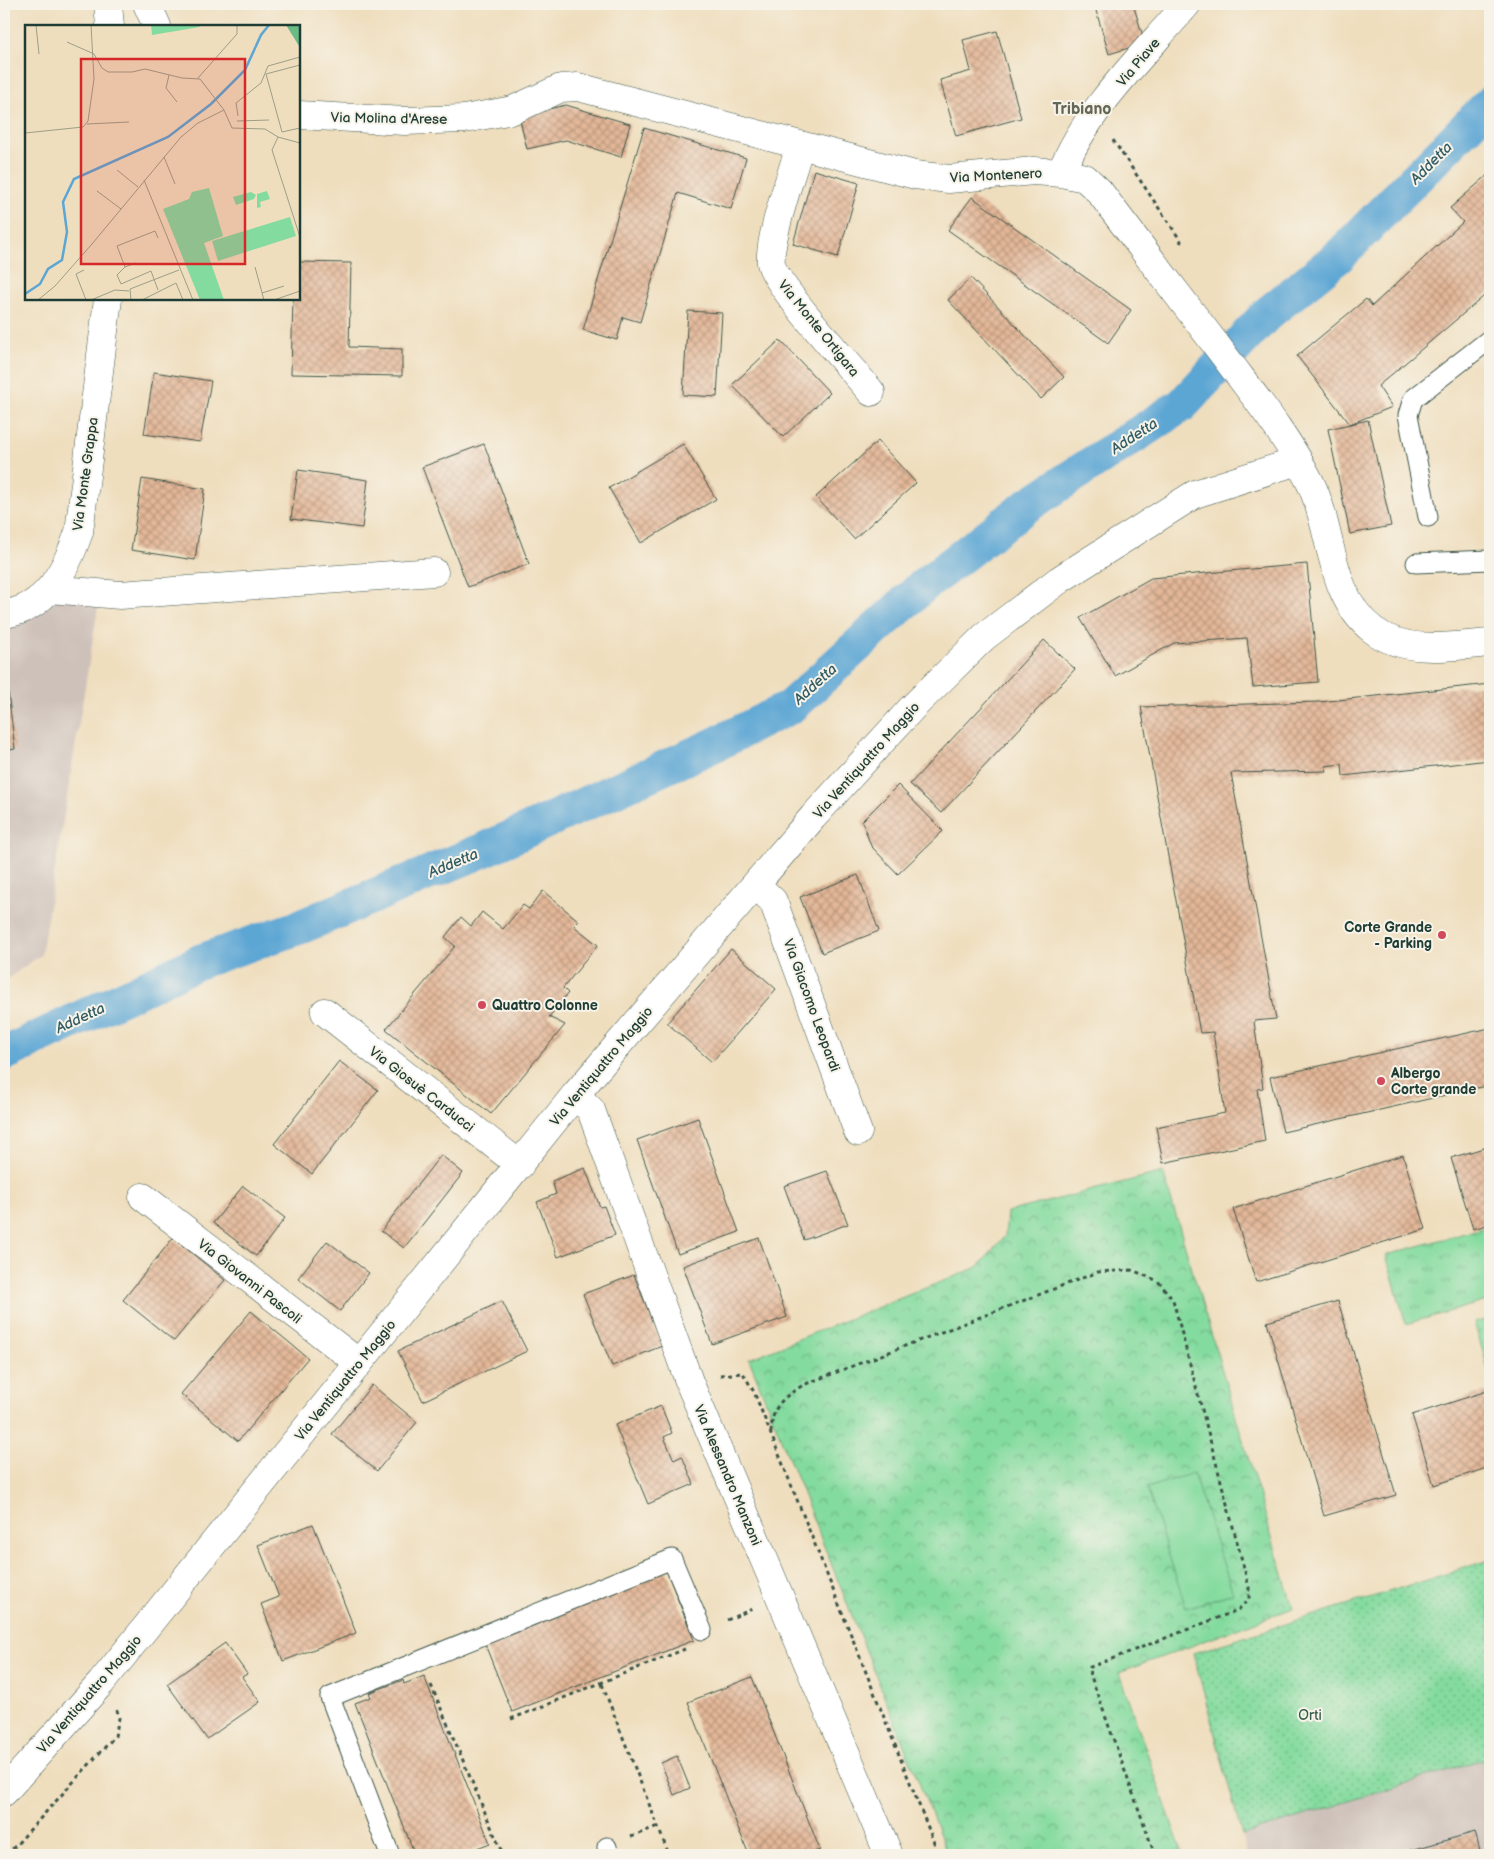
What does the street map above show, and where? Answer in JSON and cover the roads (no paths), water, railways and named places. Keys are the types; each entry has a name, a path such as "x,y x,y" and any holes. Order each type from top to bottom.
{"street":[{"path":"108,4 110,25"},
{"path":"147,4 157,25"},
{"name":"Via Piave","path":"1061,173 1070,150 1091,117 1187,4"},
{"name":"Via Molina d'Arese","path":"300,115 405,121 464,119 513,110 561,88 578,86 622,98"},
{"name":"Via Montenero","path":"622,98 915,175 949,179 1034,170 1085,178 1099,191 1270,417 1298,461 1311,485 1343,589 1355,611 1372,630 1395,643 1431,647 1490,643"},
{"name":"Via Monte Ortigara","path":"800,145 774,241 771,264 781,285 871,392"},
{"name":"Via Monte Grappa","path":"4,614 32,606 50,589 67,564 79,532 108,300"},
{"name":"Via Ventiquattro Maggio","path":"4,1792 101,1683 575,1095 813,817 912,708 984,637 1059,580 1195,494 1298,461"},
{"path":"50,589 120,595 434,572"},
{"name":"Via Giacomo Leopardi","path":"756,885 773,901 858,1132"},
{"name":"Via Giosuè Carducci","path":"325,1012 520,1165"},
{"name":"Via Alessandro Manzoni","path":"575,1095 590,1110 690,1384 889,1855"},
{"name":"Via Giovanni Pascoli","path":"143,1197 359,1364"}],"lane":[{"path":"1428,517 1408,415 1413,399 1490,338"},
{"path":"1416,563 1490,560"},
{"path":"390,1855 330,1697 421,1662 672,1559 702,1630"}],"waterway":[{"name":"Addetta","path":"4,1054 201,961 300,927 486,849 714,745 790,707 923,586 1028,505 1182,405 1267,314 1339,256 1490,103"}],"place":[{"name":"Corte Grande - Parking","path":"1442,935"},
{"name":"Quattro Colonne","path":"482,1005"},
{"name":"Albergo Corte grande","path":"1381,1081"}],"district":[{"name":"Tribiano","path":"1082,108"}],"park label":[{"name":"Orti","path":"1310,1715"}]}
